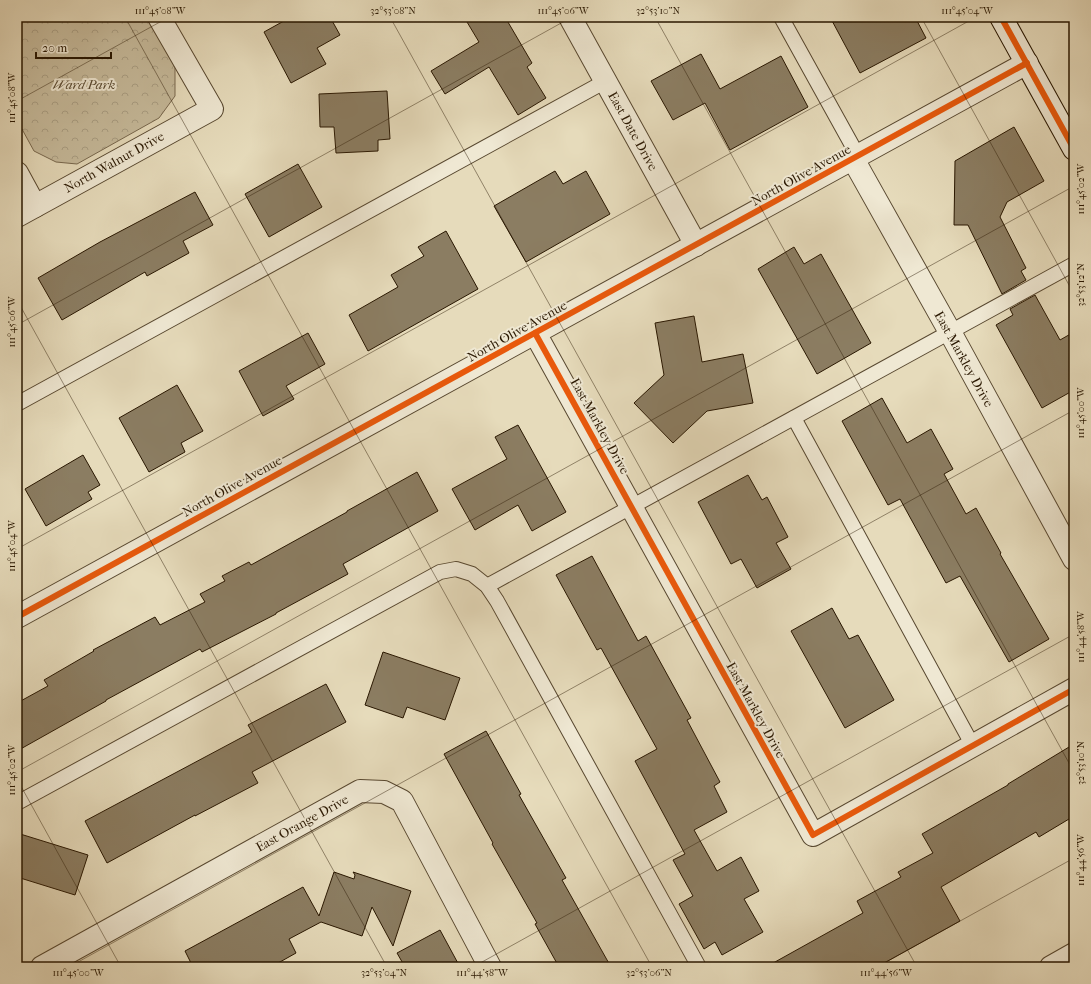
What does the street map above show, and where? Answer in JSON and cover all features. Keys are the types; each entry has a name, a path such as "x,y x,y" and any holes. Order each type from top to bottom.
{"street":[{"name":"North Walnut Drive","path":"26,211 212,109 159,17"},
{"name":"East Date Drive","path":"570,17 696,245"},
{"path":"1001,17 1072,141"},
{"name":"North Olive Avenue","path":"17,617 1027,63"},
{"name":"East Markley Drive","path":"855,158 1074,559"},
{"path":"17,173 26,211"},
{"name":"East Markley Drive","path":"536,333 813,835 1074,689"},
{"name":"East Orange Drive","path":"42,967 360,791 384,792 402,801 490,967"}],"lane":[{"path":"782,17 855,158"},
{"path":"17,404 606,81"},
{"path":"487,586 1074,264"},
{"path":"794,418 973,746"},
{"path":"17,803 440,572 456,569 472,574 487,586 501,608 699,967"}],"green space":[{"name":"Ward Park","path":"148,17 175,66 175,96 159,118 77,164 56,162 34,151 17,120 17,18"}],"building":[{"path":"291,17 330,17 340,35 317,48 326,64 291,83 264,32"},
{"path":"464,17 505,17 532,63 527,67 546,98 518,115 489,67 445,94 431,71 479,42"},
{"path":"830,17 915,17 926,38 860,73"},
{"path":"701,54 720,89 781,56 808,107 730,150 705,103 673,120 651,81"},
{"path":"387,91 390,139 378,140 378,151 336,153 334,127 320,127 319,94"},
{"path":"1014,127 1044,181 1007,202 1000,217 1026,268 1021,271 1026,280 1002,294 968,225 954,225 955,161"},
{"path":"298,164 322,207 269,237 245,194"},
{"path":"555,171 563,184 586,171 610,214 526,262 494,206"},
{"path":"195,192 213,225 183,241 189,253 147,276 145,272 62,320 38,278 100,242"},
{"path":"446,231 478,289 368,351 349,315 398,287 391,275 424,256 418,247"},
{"path":"794,247 804,264 821,254 871,343 817,374 758,269"},
{"path":"1035,295 1060,340 1074,332 1074,390 1042,408 996,325 1013,315 1010,309"},
{"path":"694,316 702,362 743,354 753,403 707,411 673,443 634,403 664,375 655,323"},
{"path":"308,333 325,364 286,386 294,399 263,416 239,371"},
{"path":"177,385 203,431 181,443 185,452 149,472 119,418"},
{"path":"882,398 907,443 931,429 953,469 944,474 966,514 976,508 1001,553 1000,554 1049,639 1009,662 960,576 946,583 900,499 888,505 842,421"},
{"path":"518,425 566,512 532,531 518,505 475,530 452,489 507,459 495,437"},
{"path":"83,455 100,485 88,492 92,499 46,526 25,489"},
{"path":"417,472 438,511 343,564 348,574 276,614 202,652 200,649 106,700 17,751 17,703 48,686 44,680 94,651 93,650 155,617 160,625 205,602 200,594 225,581 222,576 249,562 251,565"},
{"path":"748,475 762,500 767,497 788,537 776,543 791,569 757,588 741,559 731,564 698,502"},
{"path":"592,556 638,641 646,636 691,718 687,720 720,782 714,786 727,812 694,830 717,871 741,857 759,891 744,899 763,932 722,955 715,942 704,949 679,904 693,896 673,860 685,854 635,761 657,749 601,648 597,650 556,575"},
{"path":"832,608 849,639 858,635 894,700 845,728 791,631"},
{"path":"383,652 460,678 445,720 407,707 403,718 365,705"},
{"path":"326,684 346,722 252,772 258,783 195,815 107,863 85,821 252,732 248,725"},
{"path":"486,731 521,794 519,795 566,878 562,880 611,967 559,967 535,924 537,923 492,844 493,843 444,754"},
{"path":"1074,744 1074,816 1039,837 1036,832 941,887 960,921 877,967 766,967 863,913 857,901 901,877 898,872 933,853 922,834 1008,785"},
{"path":"17,833 88,855 75,895 17,877"},
{"path":"334,872 354,879 355,875 353,872 411,891 393,946 372,907 362,936 321,922 289,939 296,953 271,967 193,967 185,951 303,887 319,916"},
{"path":"440,930 460,967 405,967 397,953"}],"cycle path":[{"path":"1001,17 1074,149"},
{"path":"17,617 1027,63"},
{"path":"535,333 813,835 1074,689"}]}
